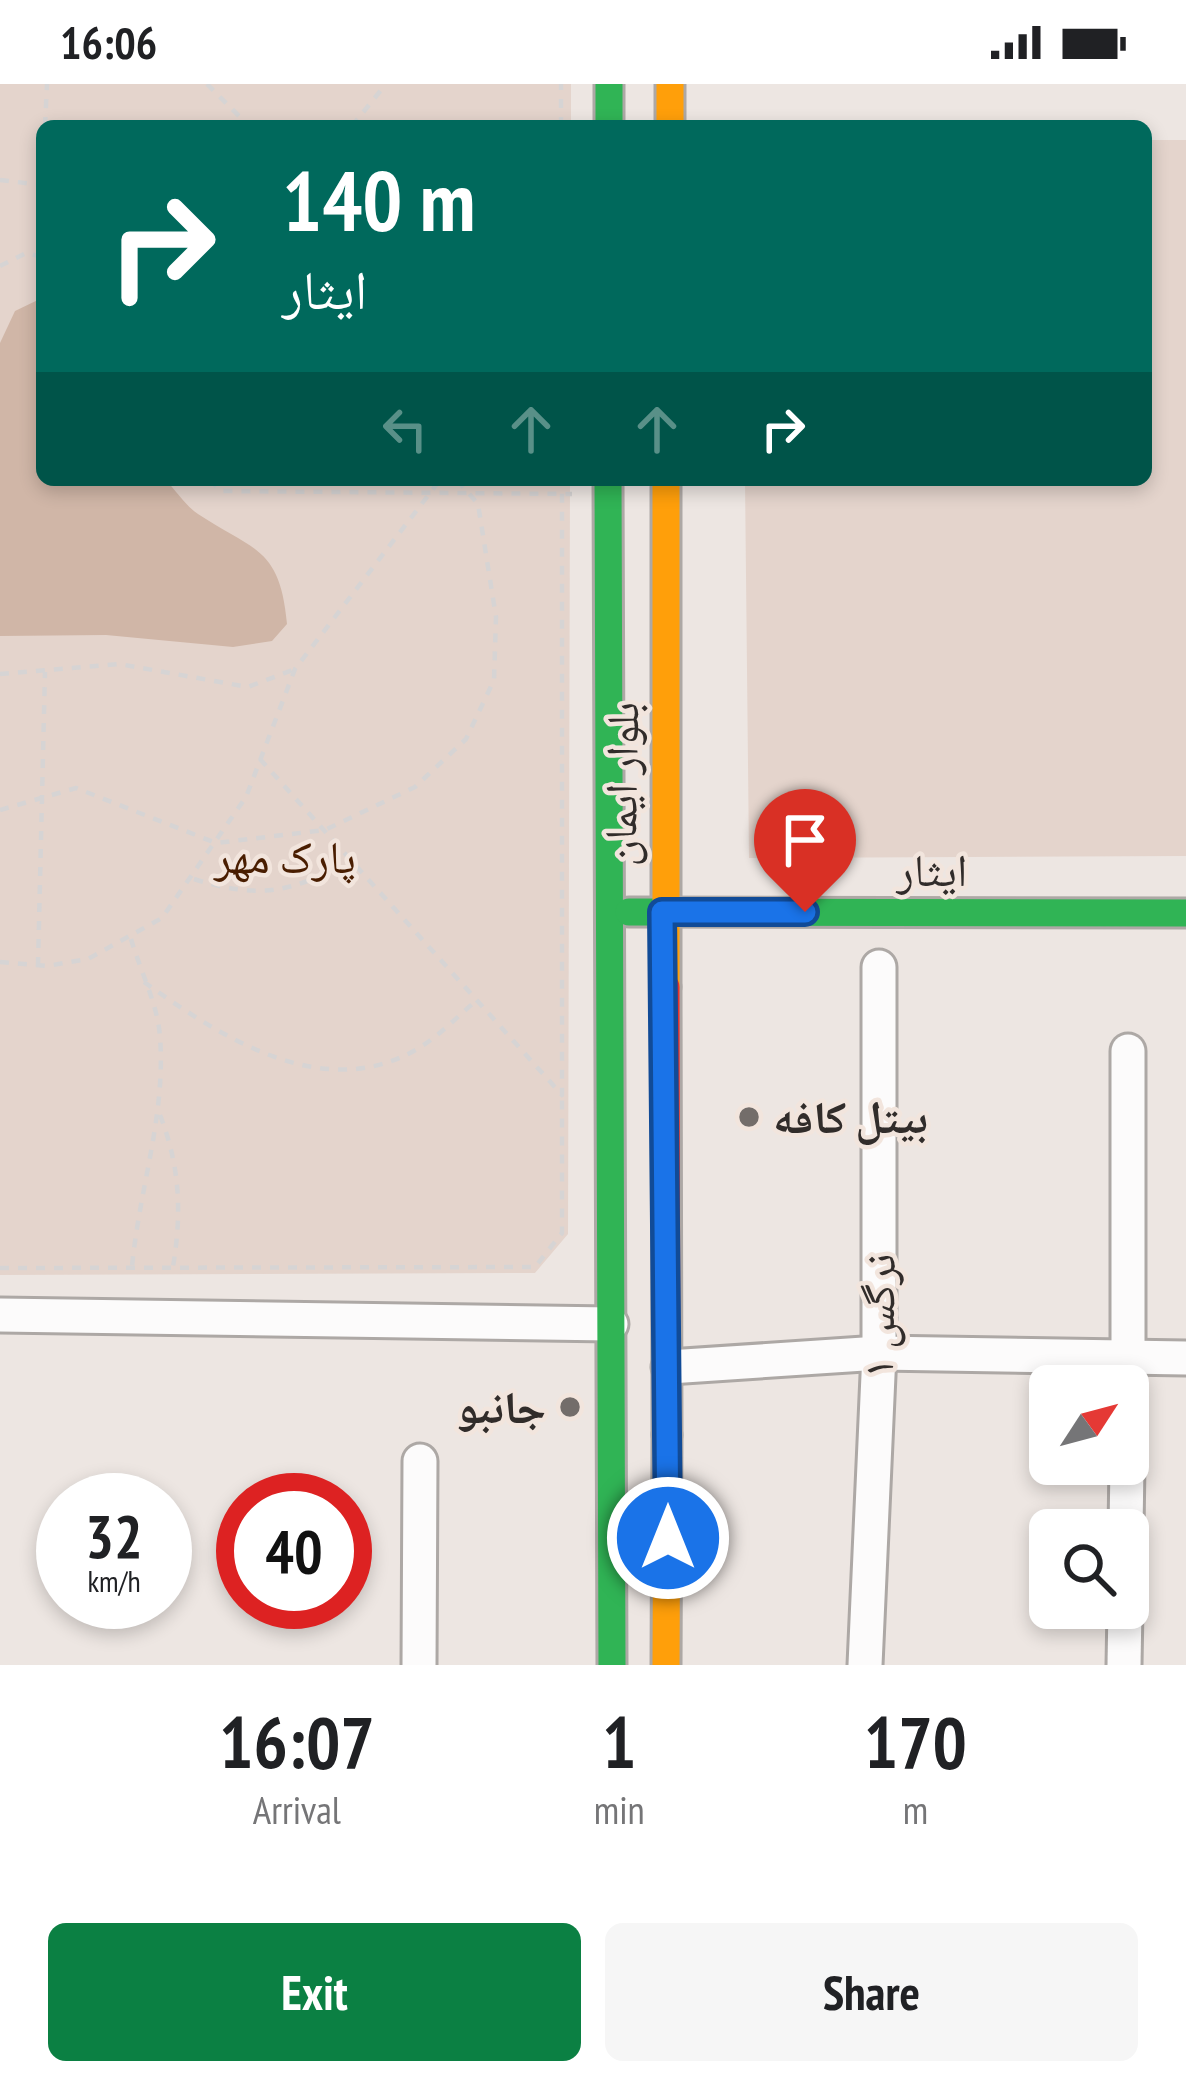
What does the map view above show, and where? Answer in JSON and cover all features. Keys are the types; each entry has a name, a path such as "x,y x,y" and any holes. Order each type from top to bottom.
{"street":[{"path":"609,84 609,120"},
{"path":"670,84 670,120"},
{"name":"بلوار ایمان","path":"608,486 612,1665"},
{"name":"بلوار ایمان","path":"666,486 662,912 669,1367 666,1665"},
{"name":"ایثار","path":"606,911 1186,913"},
{"name":"نرگس ۱","path":"865,1665 879,1353 879,967"},
{"path":"1128,1051 1129,1365"},
{"path":"0,1315 611,1324"},
{"path":"669,1367 879,1353 1129,1353 1186,1358"},
{"path":"419,1665 420,1461"},
{"path":"1124,1665 1125,1629"}],"path":[{"path":"46,120 47,84"},
{"path":"207,84 243,120"},
{"path":"374,84 377,95"},
{"path":"357,120 386,84"},
{"path":"561,84 561,120"},
{"path":"0,181 36,184"},
{"path":"0,266 26,254 36,256"},
{"path":"216,486 221,491 562,494"},
{"path":"0,962 38,966 88,959 131,939 161,918 194,879 246,797 295,669 435,486"},
{"path":"0,810 76,788 216,843 325,830 415,787 466,739 494,680 496,617 478,504 463,486"},
{"path":"0,1268 536,1267 562,1233 562,486"},
{"path":"0,674 119,664 248,686 295,669"},
{"path":"38,966 45,670"},
{"path":"260,759 562,1095"},
{"path":"194,879 237,893 279,891 320,878 350,859"},
{"path":"131,939 160,1034 158,1110 139,1196 132,1267"},
{"path":"144,982 208,1028 251,1047 295,1064 353,1072 419,1048 477,1000"},
{"path":"158,1110 174,1152 182,1213 172,1267"}],"green space":[{"name":"پارک مهر","path":"0,84 571,84 571,120 36,120 36,486 570,486 568,1234 535,1273 0,1275"},
{"path":"1152,140 1186,140 1186,856 749,858 745,486 1152,486"}],"shaded area":[{"path":"36,301 36,486 171,486 194,511 249,545 271,565 287,624 272,641 233,647 106,635 0,636 0,343 15,311"}],"traffic: fast":[{"path":"609,84 609,120"},
{"path":"608,486 612,1665"},
{"path":"629,912 1186,913"}],"traffic: slow":[{"path":"670,84 670,120"},
{"path":"666,486 666,987"},
{"path":"666,1665 667,1435"}],"traffic: jam":[{"path":"666,987 667,1435"}],"place":[{"name":"بیتل کافه","path":"749,1117"},
{"name":"جانبو","path":"570,1407"}],"route":[{"path":"668,1538 662,912 805,912"}]}
